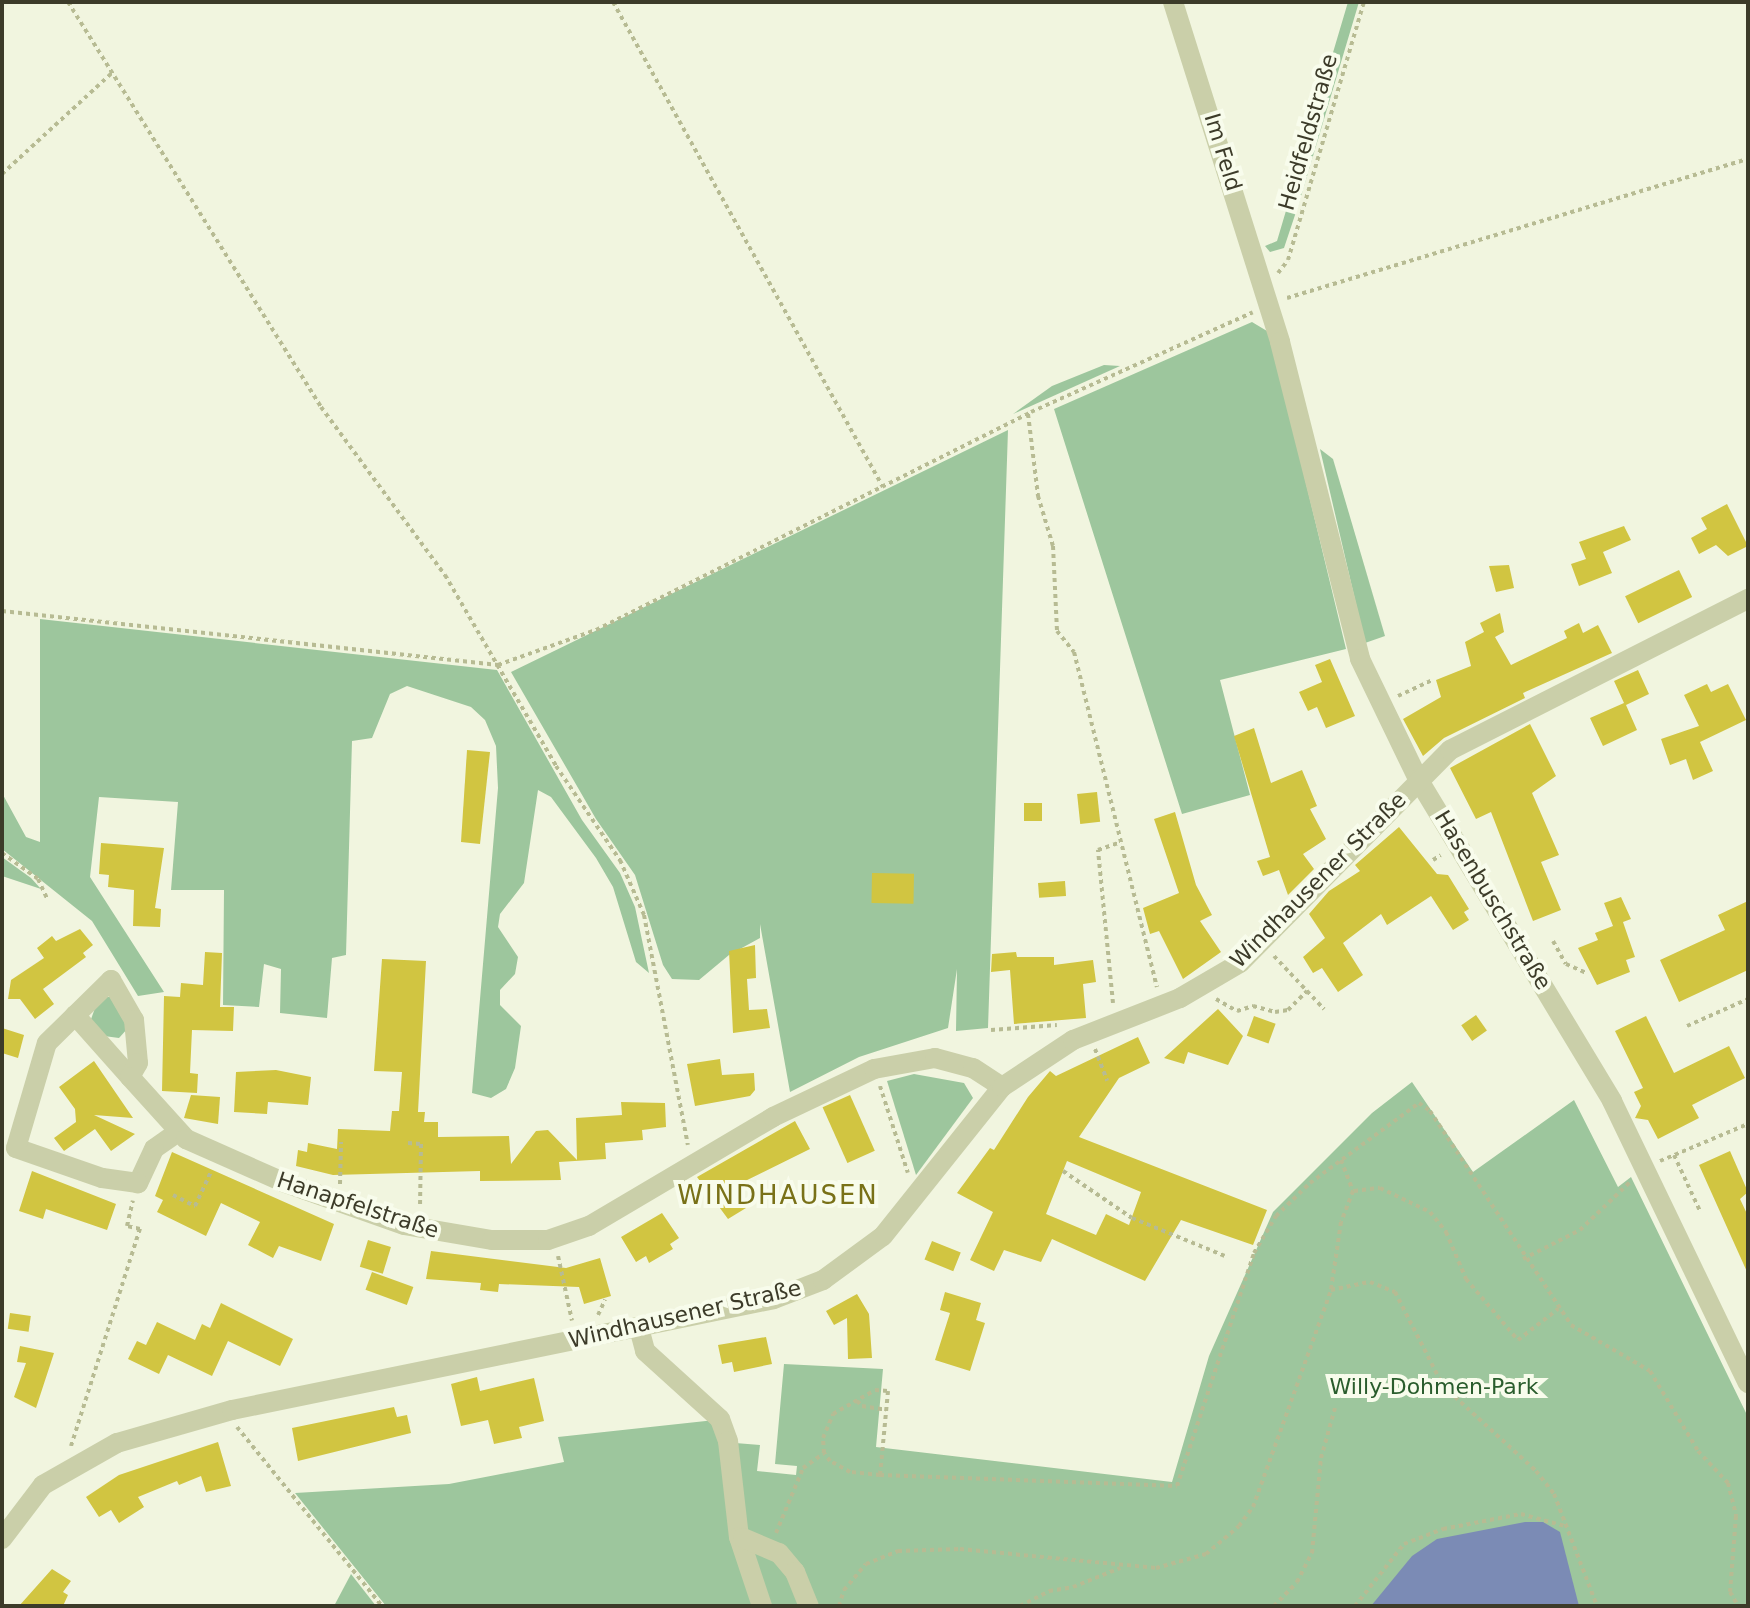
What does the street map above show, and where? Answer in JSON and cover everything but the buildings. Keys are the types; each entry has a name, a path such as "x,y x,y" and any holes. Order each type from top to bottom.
{"street":[{"name":"Im Feld","path":"1173,2 1269,304"},
{"name":"Hasenbuschstraße","path":"1269,304 1360,659 1379,705 1418,779 1500,908 1645,1167 1748,1383"},
{"name":"Windhausener Straße","path":"2,1539 9,1515 43,1485 80,1461 117,1443 232,1410 639,1328 797,1292 869,1249 920,1192 1002,1087 1089,1032 1205,986 1262,943 1418,779 1450,750 1485,729 1748,599"},
{"path":"130,1077 138,1063 134,1020 111,980 75,1015 41,1055 16,1148 61,1164 138,1183 154,1149 178,1132"},
{"name":"Hanapfelstraße","path":"75,1015 178,1132 220,1156 336,1202 415,1228 492,1240 555,1238 589,1226 692,1163 874,1069 935,1058 973,1068 1002,1087"},
{"path":"639,1328 645,1351 720,1419 743,1538 762,1606"},
{"path":"743,1538 779,1553 795,1572 809,1606"}],"path":[{"path":"68,2 321,407 445,575 634,888 644,915 692,1163"},
{"path":"613,2 883,487"},
{"name":"Heidfeldstraße","path":"1281,270 1364,2"},
{"path":"2,174 112,73"},
{"path":"2,611 498,665 596,630 1028,414 1269,304 1748,159"},
{"path":"1028,414 1038,496 1053,546 1057,631 1074,652 1162,1005"},
{"path":"1379,705 1432,680"},
{"path":"1117,1022 1098,850 1121,842"},
{"path":"2,853 38,879 47,898"},
{"path":"1553,941 1566,964 1586,973"},
{"path":"1262,943 1324,1009"},
{"path":"1205,986 1222,1005 1230,1003 1237,1011 1253,1006 1288,1010 1307,991"},
{"path":"1687,1026 1748,999"},
{"path":"991,1030 1057,1025"},
{"path":"1089,1032 1107,1081"},
{"path":"874,1069 913,1186 920,1192"},
{"path":"824,1453 850,1472 880,1475 1177,1486 1254,1253 1276,1216 1341,1160 1419,1103 1455,1148 1523,1259 1571,1325 1650,1371 1698,1451 1728,1483 1736,1516 1730,1592 1738,1606"},
{"path":"1523,1259 1580,1230 1645,1167 1748,1124"},
{"path":"336,1202 341,1142"},
{"path":"408,1143 421,1144 415,1228"},
{"path":"1674,1155 1700,1211"},
{"path":"173,1195 195,1206 220,1156"},
{"path":"839,1606 844,1590 866,1564 898,1551 960,1549 1122,1567 1181,1563 1206,1554 1239,1526 1253,1507 1331,1290 1339,1231 1353,1191 1341,1160"},
{"path":"1063,1171 1132,1218 1225,1256"},
{"path":"1353,1191 1380,1188 1430,1212 1446,1232 1466,1279 1518,1340 1558,1309"},
{"path":"80,1461 71,1448 140,1229 127,1226 132,1206"},
{"path":"562,1275 569,1309"},
{"path":"1331,1290 1370,1282 1395,1292 1443,1386 1536,1471 1554,1494 1597,1606"},
{"path":"824,1453 825,1424 875,1390 888,1391 880,1475"},
{"path":"857,1401 886,1410"},
{"path":"1274,1606 1297,1582 1312,1553 1321,1458 1335,1408"},
{"path":"232,1410 235,1424 382,1606"},
{"path":"779,1525 803,1468 824,1453"},
{"path":"1355,1606 1404,1544 1443,1529 1521,1514 1565,1526"},
{"path":"1020,1606 1122,1567"}],"green space":[{"path":"1348,2 1359,2 1299,203 1284,248 1270,252 1265,246 1277,241"},
{"path":"1252,322 1267,331 1273,346 1346,649 1220,680 1250,795 1182,814 1054,409"},
{"path":"1104,365 1120,366 1013,414 1052,386"},
{"path":"1008,430 988,1028 956,1031 957,969 948,1028 859,1057 790,1092 760,924 760,938 729,955 699,980 672,979 663,965 635,875 596,819 511,672"},
{"path":"1320,449 1333,459 1385,636 1365,643"},
{"path":"40,619 497,670 582,820 620,873 635,907 649,973 636,962 613,887 596,858 551,797 538,790 524,883 500,914 498,927 518,957 515,974 500,990 500,1005 521,1026 515,1068 506,1089 491,1098 472,1093 498,788 496,746 485,720 471,707 407,686 390,694 372,738 352,741 346,955 332,958 327,1018 280,1013 281,969 264,964 259,1007 223,1005 224,890 171,890 178,802 99,797 90,877 164,992 138,996 92,921 2,849 2,793 26,837 40,842"},
{"path":"2,857 31,878 41,889 2,876"},
{"path":"99,997 110,997 128,1028 119,1038 104,1036 90,1022"},
{"path":"914,1074 964,1083 973,1098 916,1175 887,1081"},
{"name":"Willy-Dohmen-Park","path":"1412,1082 1473,1172 1574,1100 1618,1187 1631,1177 1748,1417 1748,1606 386,1606 295,1493 449,1484 564,1462 558,1437 715,1420 723,1442 760,1445 757,1471 796,1475 797,1466 775,1464 784,1364 883,1369 876,1447 1172,1482 1209,1356 1273,1212 1372,1113"},
{"path":"351,1574 376,1606 334,1606"}],"water":[{"path":"1525,1522 1543,1522 1560,1532 1579,1606 1371,1606 1412,1556 1437,1539"}],"district":[{"name":"WINDHAUSEN","path":"778,1196"}]}
